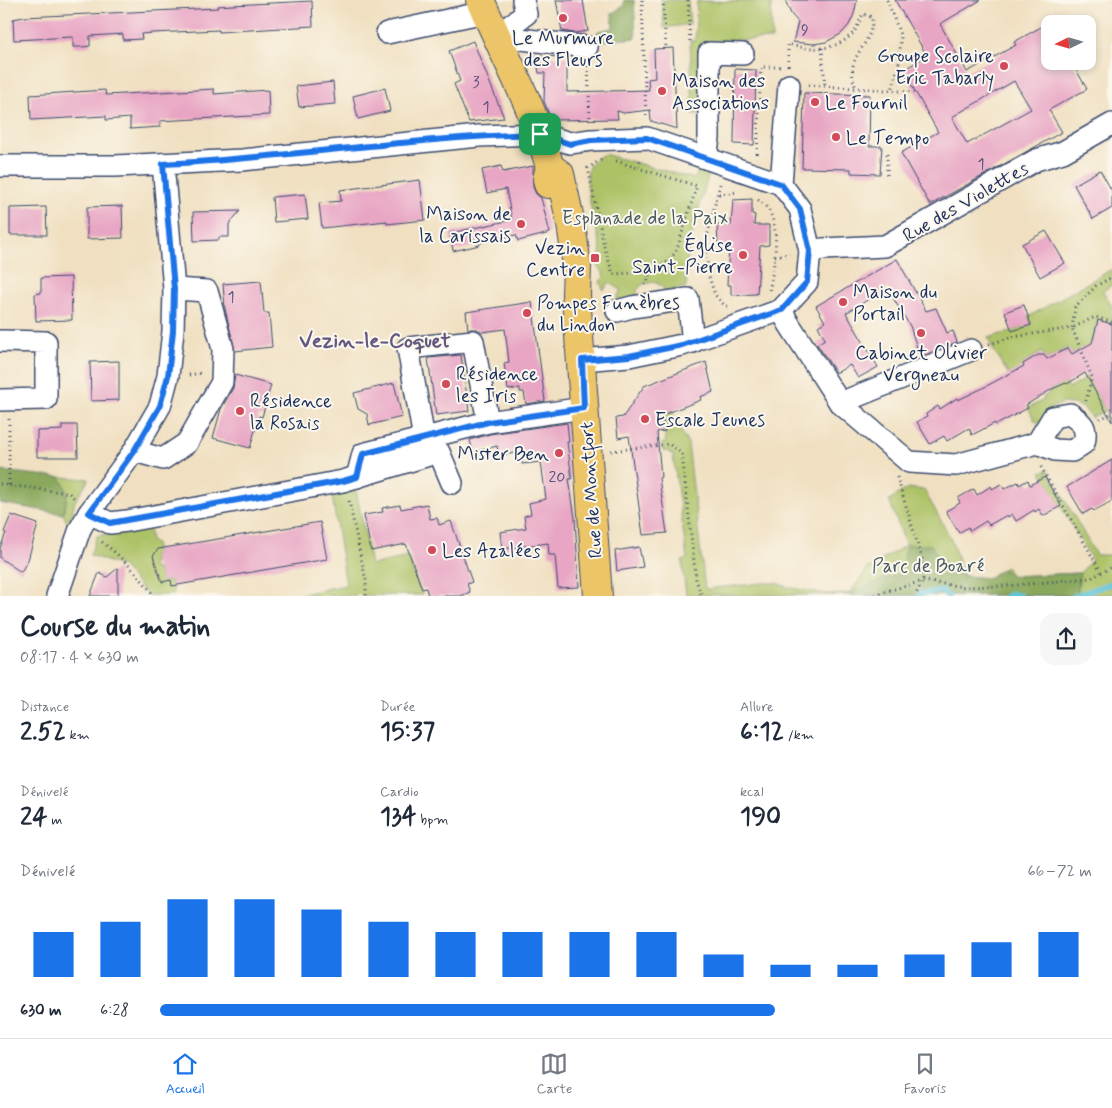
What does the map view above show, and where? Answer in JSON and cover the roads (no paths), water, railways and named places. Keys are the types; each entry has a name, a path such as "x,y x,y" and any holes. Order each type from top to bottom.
{"main road":[{"name":"Rue de Montfort","path":"483,6 527,102 540,134 550,167 560,174 569,214 577,266 576,295 598,596"}],"street":[{"path":"496,36 526,14 523,0"},
{"path":"387,33 483,6"},
{"path":"496,36 587,47"},
{"path":"715,160 709,138 709,53 743,54"},
{"path":"781,184 788,76"},
{"name":"Rue des Violettes","path":"810,251 885,246 1036,160 1063,152 1112,124"},
{"path":"0,166 115,166 242,160 479,136 540,134 570,144 591,140 647,138 781,184 800,209 810,251 807,282 775,303 693,342 629,356 582,360"},
{"path":"57,596 84,521 134,451 160,406 168,376 173,331 174,289 163,164"},
{"path":"134,451 163,459 187,443 222,382 223,349 207,291 174,289"},
{"path":"617,311 688,299 693,342"},
{"path":"775,303 840,403 909,462 956,465 1032,444"},
{"path":"0,341 46,342 46,399 5,400"},
{"path":"424,439 408,348 473,341 488,422"},
{"path":"840,403 971,350"},
{"path":"350,479 363,454 488,422 584,408"},
{"path":"84,521 110,523 350,479 439,452 452,484"}],"waterway":[{"path":"1075,596 1112,583"},
{"path":"918,596 920,594 942,591 948,596"},
{"path":"1007,596 1011,594 1020,596"}],"place":[{"name":"Le Murmure des Fleurs","path":"563,18"},
{"name":"Groupe Scolaire Eric Tabarly","path":"1004,66"},
{"name":"Maison des Associations","path":"662,91"},
{"name":"Le Fournil","path":"815,102"},
{"name":"Le Tempo","path":"836,137"},
{"name":"Maison de la Carissais","path":"521,224"},
{"name":"Église Saint-Pierre","path":"743,255"},
{"name":"Vezin Centre","path":"595,258"},
{"name":"Maison du Portail","path":"843,302"},
{"name":"Pompes Funèbres du Lindon","path":"527,313"},
{"name":"Cabinet Olivier Vergneau","path":"921,333"},
{"name":"Résidence les Iris","path":"446,384"},
{"name":"Résidence la Rosais","path":"240,411"},
{"name":"Escale Jeunes","path":"645,419"},
{"name":"Mister Ben","path":"559,453"},
{"name":"Les Azalées","path":"432,550"}],"district":[{"name":"Vezin-le-Coquet","path":"375,340"}],"park label":[{"name":"Esplanade de la Paix","path":"645,217"},
{"name":"Parc de Boaré","path":"928,565"}]}
